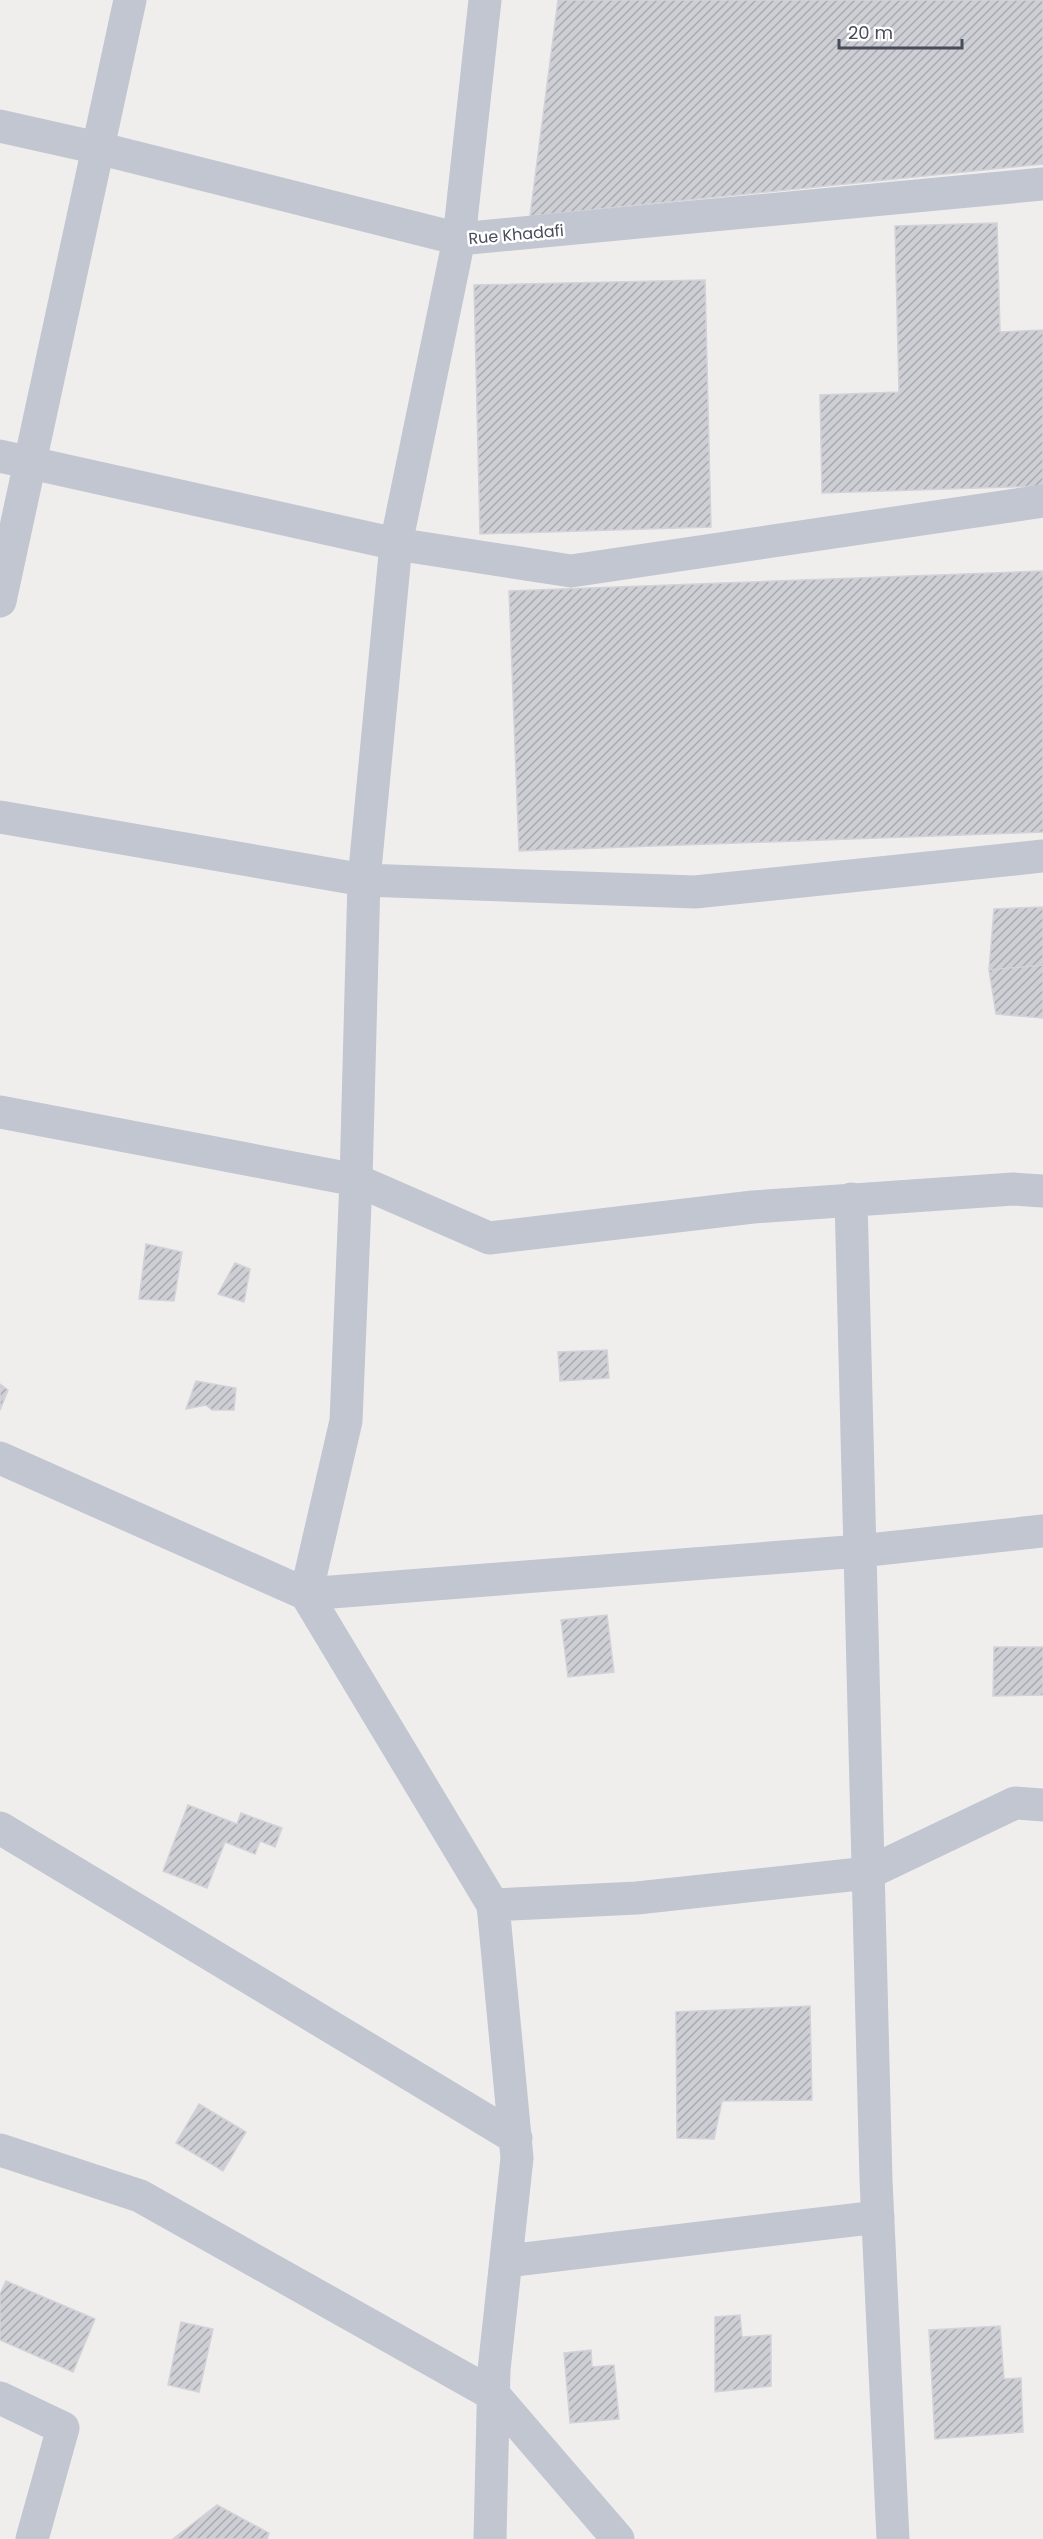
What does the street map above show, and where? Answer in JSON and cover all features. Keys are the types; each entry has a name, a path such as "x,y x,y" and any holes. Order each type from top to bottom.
{"street":[{"path":"0,601 15,460 98,148 130,0"},
{"path":"484,0 459,239 396,544 364,880 356,1180 346,1421 306,1594 493,1905 518,2158 494,2395 490,2539"},
{"name":"Rue Khadafi","path":"0,126 98,148 459,239 1043,184"},
{"path":"15,460 396,544 572,571 1043,501"},
{"path":"0,817 364,880 695,892 1043,856"},
{"path":"0,1112 356,1180 489,1238 753,1207 1013,1189 1043,1191"},
{"path":"851,1199 878,2217 893,2539"},
{"path":"0,1458 306,1594 860,1551 1043,1531"},
{"path":"493,1905 637,1898 868,1873 1015,1803 1043,1805"},
{"path":"0,1828 516,2138"},
{"path":"0,2150 140,2196 494,2395 618,2539"},
{"path":"506,2261 878,2217"},
{"path":"0,2398 63,2428 32,2539"}],"building":[{"path":"558,0 1043,0 1043,164 530,216"},
{"path":"997,223 1000,332 1043,330 1043,486 822,493 820,395 899,392 895,226"},
{"path":"705,280 711,527 480,534 474,285"},
{"path":"1043,571 1043,832 519,851 509,591"},
{"path":"1043,907 1043,965 989,970 994,909"},
{"path":"1043,965 1043,1018 996,1014 989,970"},
{"path":"146,1244 182,1252 174,1301 139,1299"},
{"path":"235,1263 250,1269 244,1302 218,1294"},
{"path":"607,1350 609,1378 560,1381 558,1352"},
{"path":"196,1381 236,1388 234,1410 212,1410 206,1405 186,1409"},
{"path":"0,1384 8,1390 0,1410"},
{"path":"607,1615 614,1672 568,1677 561,1620"},
{"path":"994,1647 1043,1647 1043,1695 993,1696"},
{"path":"188,1805 237,1824 241,1813 282,1828 275,1847 260,1841 255,1854 225,1842 207,1888 163,1871"},
{"path":"810,2006 812,2100 722,2101 714,2139 677,2138 676,2012"},
{"path":"199,2104 246,2132 223,2171 176,2143"},
{"path":"6,2281 95,2319 73,2372 0,2340 0,2294"},
{"path":"740,2315 742,2337 771,2335 771,2386 715,2392 715,2317"},
{"path":"181,2322 213,2329 199,2392 168,2385"},
{"path":"1000,2326 1004,2379 1021,2378 1023,2432 935,2439 929,2330"},
{"path":"591,2350 592,2367 614,2365 619,2419 570,2423 564,2353"},
{"path":"217,2505 269,2533 267,2539 173,2539"}]}
